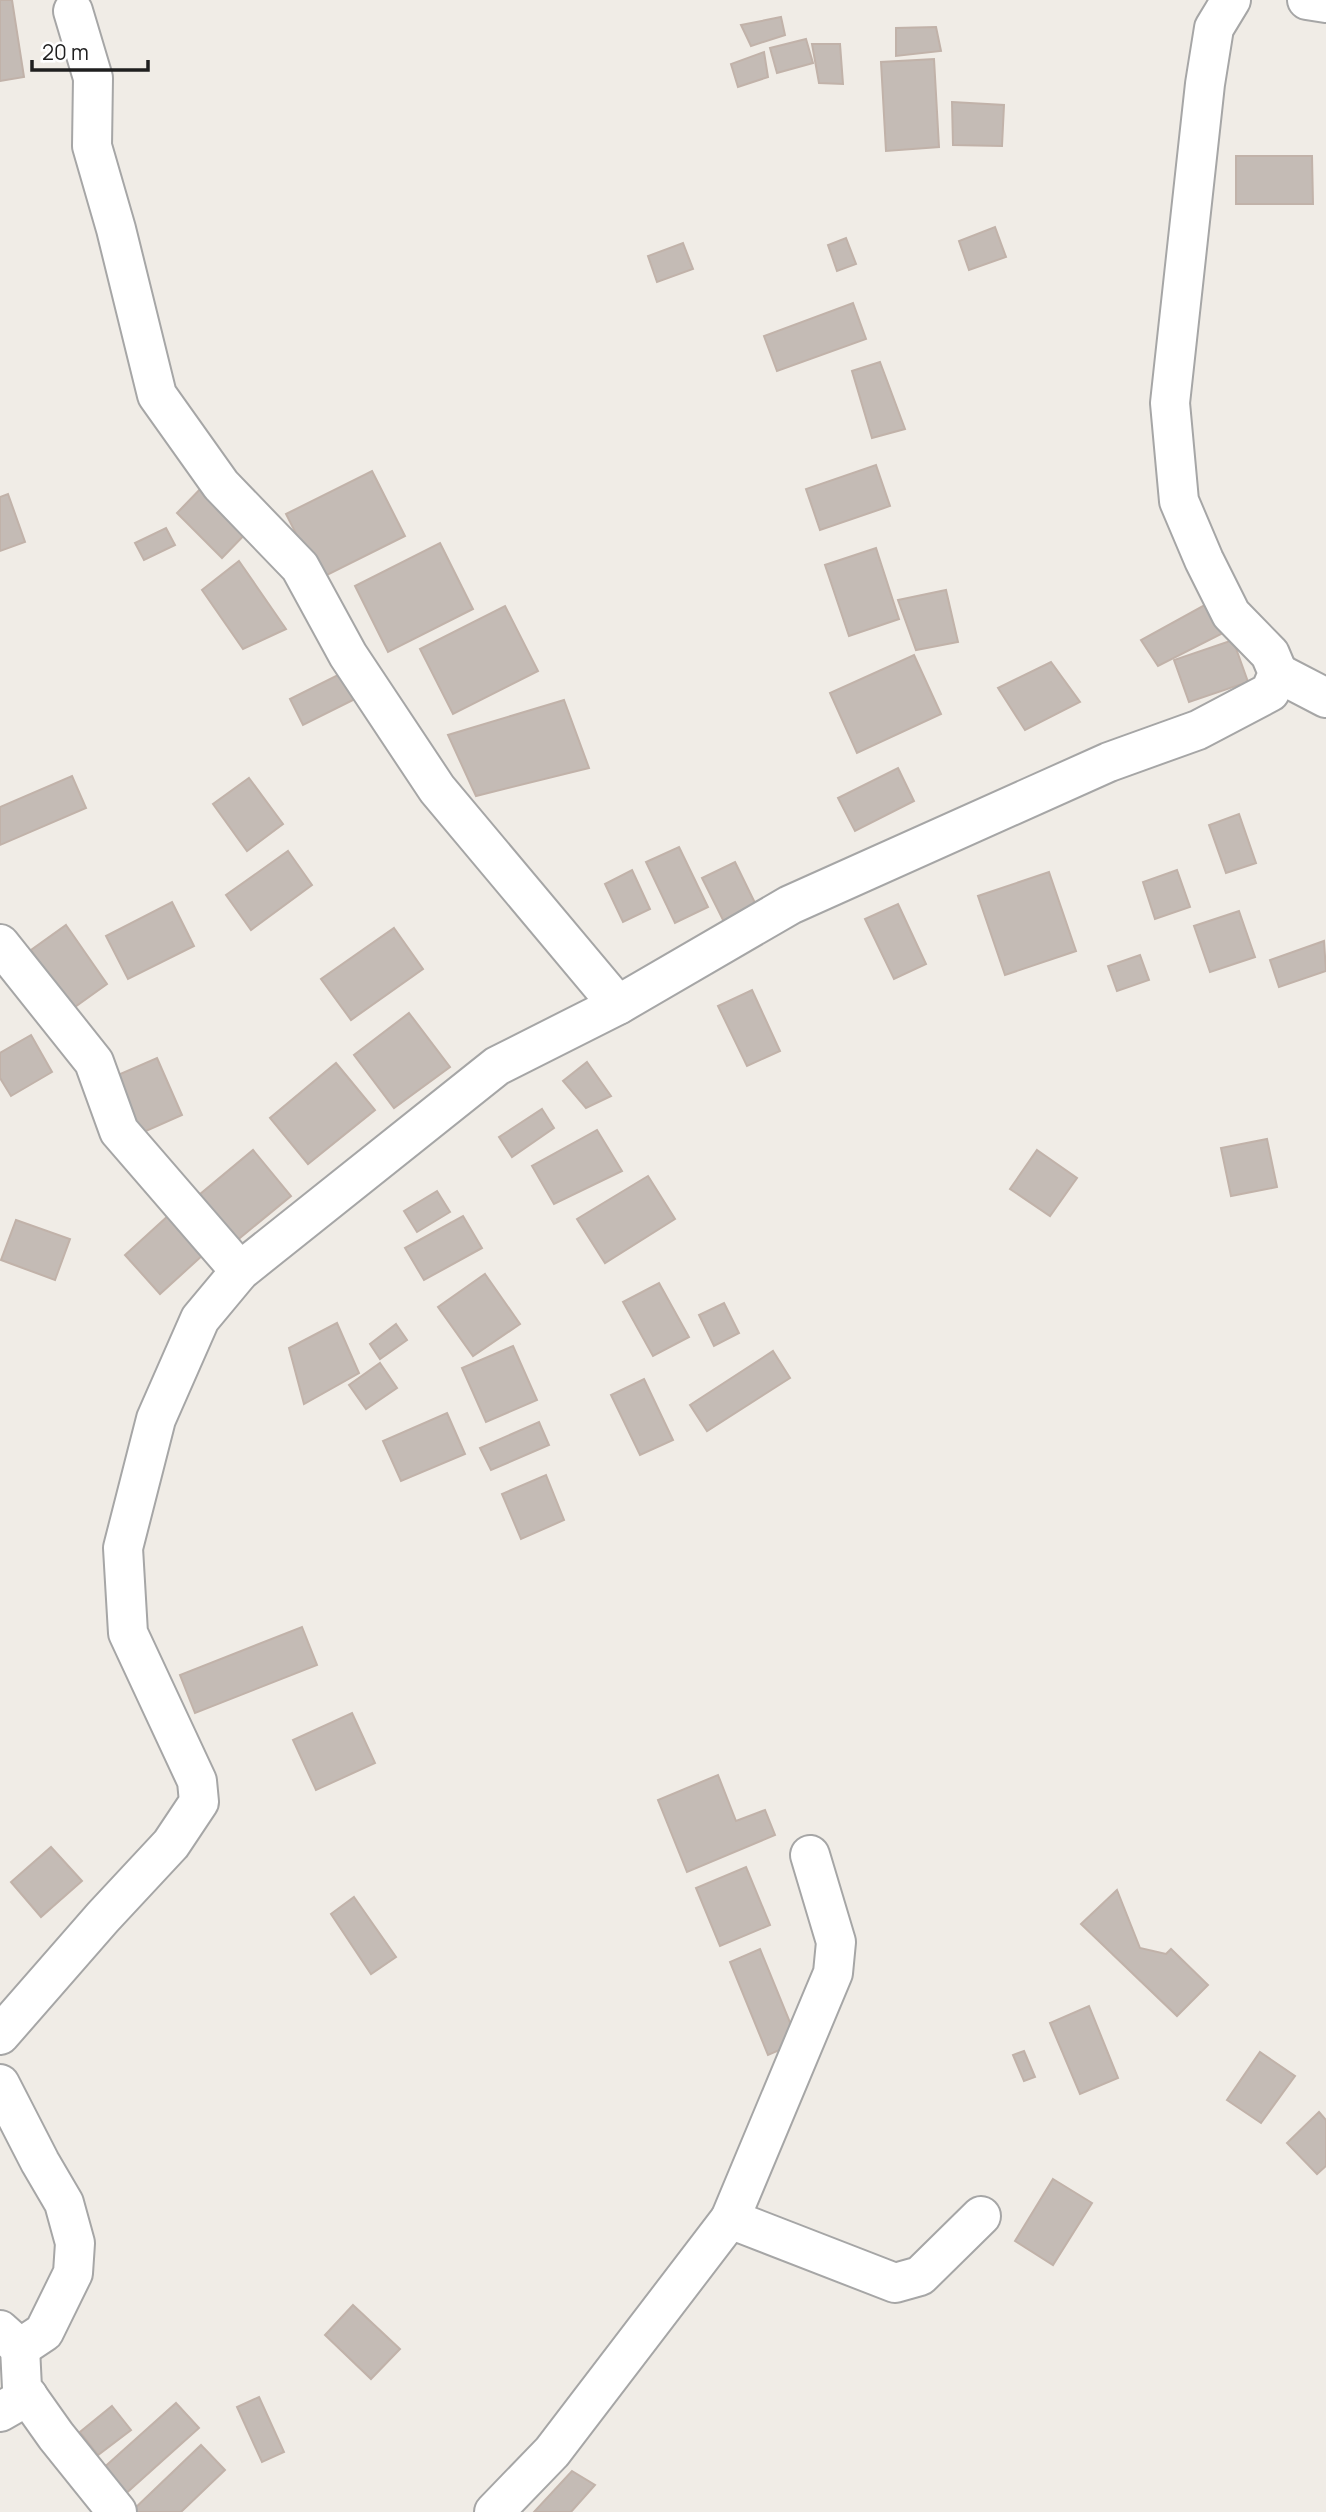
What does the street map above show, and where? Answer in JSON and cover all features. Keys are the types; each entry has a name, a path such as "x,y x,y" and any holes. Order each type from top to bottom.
{"street":[{"path":"1231,0 1214,28 1205,85 1170,403 1179,500 1231,614 1270,654 1278,673 1326,698"},
{"path":"1307,0 1326,3"},
{"path":"73,11 93,78 92,146 116,229 157,395 221,485 300,567 348,655 437,789 618,1006"},
{"path":"0,2035 171,1844 200,1802 197,1781 128,1633 123,1548 156,1419 200,1319 240,1271 497,1066 618,1006 790,905 1109,762 1198,730 1270,692 1278,673"},
{"path":"0,944 94,1062 119,1131 240,1271"},
{"path":"494,2512 552,2452 730,2219 833,1973 836,1942 810,1855"},
{"path":"0,2084 64,2203 75,2244 73,2273 44,2332 10,2339 22,2388 14,2404 56,2436 117,2512"},
{"path":"730,2219 895,2283 920,2276 981,2216"}],"building":[{"path":"0,0 12,0 24,77 0,81"},
{"path":"781,17 785,35 751,46 741,25"},
{"path":"936,27 941,51 896,56 896,28"},
{"path":"806,39 813,63 777,73 770,48"},
{"path":"812,44 840,44 843,84 819,83"},
{"path":"764,52 768,77 738,87 731,64"},
{"path":"934,59 939,147 886,151 881,62"},
{"path":"952,102 1004,105 1002,146 953,145"},
{"path":"1236,156 1312,156 1313,204 1236,204"},
{"path":"995,227 1006,257 969,270 959,241"},
{"path":"846,238 856,264 837,271 828,245"},
{"path":"683,243 693,269 657,282 648,256"},
{"path":"853,303 866,339 777,371 764,336"},
{"path":"880,362 905,429 872,438 852,371"},
{"path":"876,465 890,506 820,530 806,489"},
{"path":"372,471 405,536 319,579 286,514"},
{"path":"208,481 253,526 222,558 177,513"},
{"path":"8,494 25,542 0,551 0,497"},
{"path":"166,528 175,545 144,560 135,543"},
{"path":"440,543 473,609 388,652 355,586"},
{"path":"876,548 899,619 849,636 825,565"},
{"path":"239,561 286,629 243,649 202,590"},
{"path":"946,590 958,642 916,650 898,600"},
{"path":"1212,601 1233,628 1158,666 1141,640"},
{"path":"505,606 538,671 453,714 420,649"},
{"path":"1233,640 1248,682 1189,702 1174,660"},
{"path":"914,655 941,714 857,753 830,693"},
{"path":"1051,662 1080,702 1025,730 998,688"},
{"path":"352,668 365,694 303,725 290,699"},
{"path":"564,700 589,768 476,796 448,735"},
{"path":"898,768 914,801 855,831 838,798"},
{"path":"72,776 86,808 0,845 0,807"},
{"path":"249,778 283,824 247,851 213,804"},
{"path":"1239,814 1256,863 1226,873 1209,825"},
{"path":"679,847 708,907 675,923 646,862"},
{"path":"288,851 312,885 251,930 226,895"},
{"path":"735,862 757,907 725,924 702,878"},
{"path":"632,870 650,909 623,922 605,884"},
{"path":"1177,870 1190,907 1155,919 1143,882"},
{"path":"1049,872 1076,951 1005,975 978,896"},
{"path":"172,902 194,946 128,979 106,936"},
{"path":"898,904 926,964 894,979 865,919"},
{"path":"1239,911 1255,957 1210,972 1194,926"},
{"path":"66,925 107,984 72,1009 31,950"},
{"path":"394,928 423,969 351,1020 321,979"},
{"path":"1324,941 1326,971 1279,987 1270,960"},
{"path":"1140,955 1149,980 1117,991 1108,966"},
{"path":"752,990 780,1051 747,1066 718,1006"},
{"path":"409,1013 450,1067 394,1108 354,1055"},
{"path":"31,1035 52,1072 11,1096 0,1078 0,1053"},
{"path":"157,1058 182,1115 137,1135 111,1078"},
{"path":"587,1062 611,1096 586,1108 563,1081"},
{"path":"336,1063 375,1110 308,1164 270,1118"},
{"path":"542,1109 554,1128 512,1157 499,1137"},
{"path":"597,1130 622,1171 554,1204 532,1166"},
{"path":"1267,1139 1277,1187 1231,1196 1221,1148"},
{"path":"253,1150 291,1196 224,1251 187,1205"},
{"path":"1037,1150 1077,1178 1050,1216 1010,1189"},
{"path":"648,1176 675,1219 605,1263 577,1219"},
{"path":"437,1191 450,1212 417,1232 404,1211"},
{"path":"169,1215 204,1254 160,1294 125,1255"},
{"path":"463,1216 482,1248 424,1280 405,1248"},
{"path":"16,1220 70,1239 55,1280 1,1260"},
{"path":"485,1274 520,1324 473,1356 438,1307"},
{"path":"659,1283 689,1337 653,1356 623,1302"},
{"path":"724,1303 739,1333 714,1346 699,1315"},
{"path":"337,1323 359,1373 304,1404 289,1348"},
{"path":"396,1324 407,1340 380,1359 370,1344"},
{"path":"513,1346 537,1400 486,1422 462,1368"},
{"path":"773,1351 790,1378 707,1431 690,1405"},
{"path":"380,1363 397,1388 366,1409 349,1385"},
{"path":"644,1379 673,1440 640,1455 611,1395"},
{"path":"447,1413 465,1454 401,1481 383,1441"},
{"path":"539,1422 549,1445 491,1470 480,1448"},
{"path":"546,1475 564,1520 521,1539 502,1494"},
{"path":"302,1627 317,1665 195,1713 180,1675"},
{"path":"352,1713 375,1763 316,1790 293,1740"},
{"path":"718,1775 736,1821 765,1810 775,1835 687,1872 658,1800"},
{"path":"51,1847 82,1881 41,1917 11,1882"},
{"path":"746,1867 770,1925 720,1946 696,1888"},
{"path":"1117,1890 1140,1948 1166,1954 1171,1949 1208,1985 1177,2016 1081,1924"},
{"path":"354,1897 396,1957 371,1974 331,1914"},
{"path":"760,1949 798,2042 768,2055 730,1962"},
{"path":"1089,2006 1118,2078 1080,2094 1050,2023"},
{"path":"1024,2051 1035,2077 1024,2081 1013,2055"},
{"path":"1260,2052 1295,2076 1261,2123 1227,2100"},
{"path":"1319,2112 1326,2120 1326,2166 1317,2174 1287,2143"},
{"path":"1053,2179 1092,2203 1053,2265 1015,2241"},
{"path":"353,2305 400,2349 371,2379 325,2335"},
{"path":"259,2397 284,2452 262,2462 237,2407"},
{"path":"176,2403 199,2428 123,2496 100,2471"},
{"path":"112,2406 131,2430 98,2455 80,2432"},
{"path":"201,2445 225,2470 181,2512 131,2512"},
{"path":"572,2471 595,2485 571,2512 534,2512"}]}
